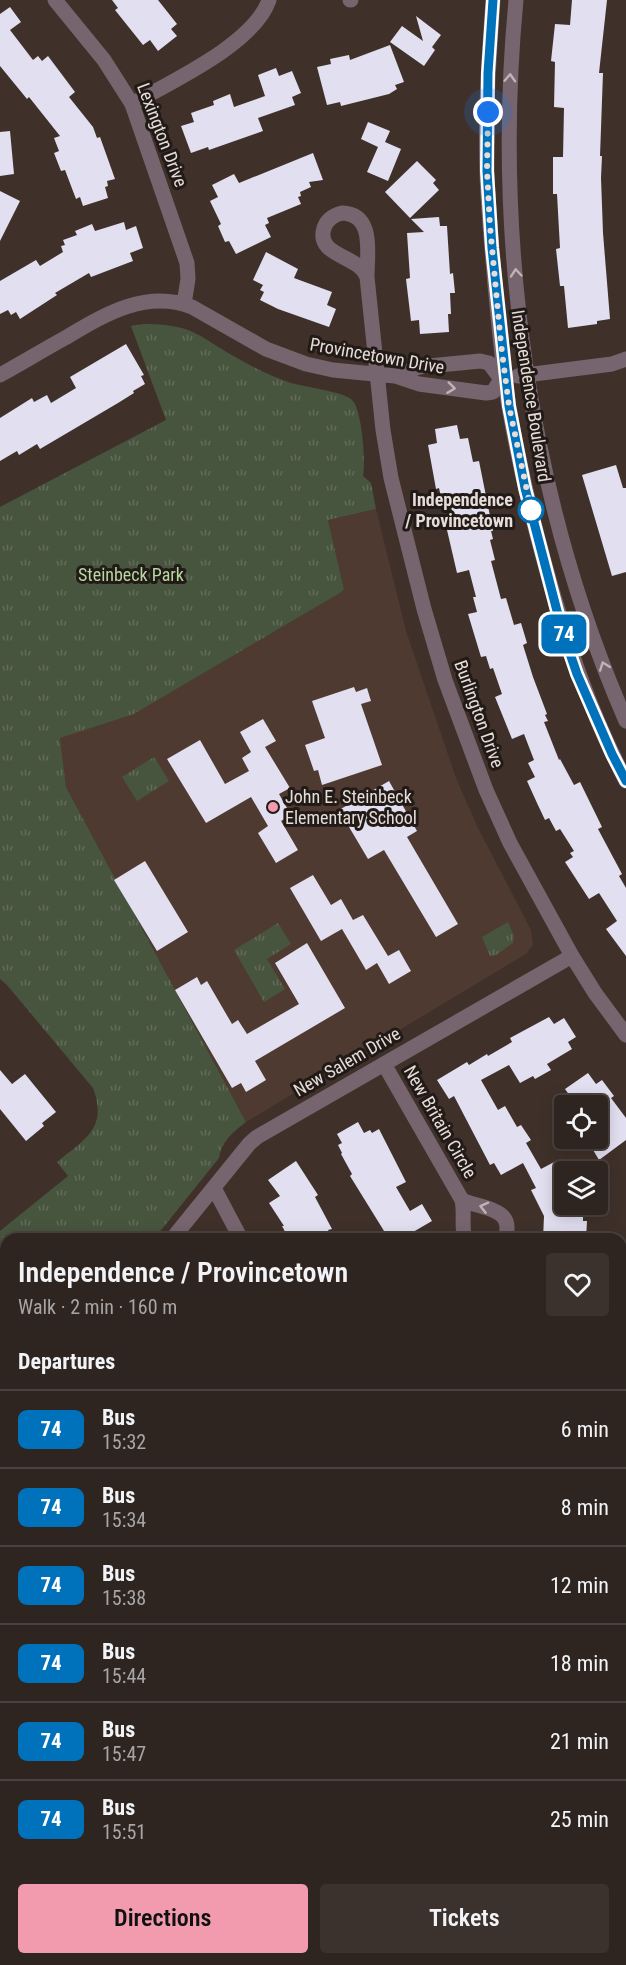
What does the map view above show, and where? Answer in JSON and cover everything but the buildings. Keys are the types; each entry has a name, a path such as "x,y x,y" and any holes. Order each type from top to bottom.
{"street":[{"name":"Lexington Drive","path":"55,0 104,60 132,104 187,263 188,279 184,304"},
{"path":"132,104 233,44 255,25 269,0"},
{"name":"Independence Boulevard","path":"493,0 488,73 487,171 503,378 525,488 562,630 577,674 626,781"},
{"name":"Independence Boulevard","path":"516,0 509,104 512,224 526,375 551,493 585,616 626,721"},
{"name":"Burlington Drive","path":"367,277 382,430 399,516 445,680 486,790 510,843 572,956 595,993 626,1035"},
{"name":"Provincetown Drive","path":"0,375 115,310 129,305 151,302 184,304 200,310 266,349 319,368 395,375 419,384 486,393 493,392 503,378 612,364 626,359"},
{"path":"395,375 419,367 480,361 489,363 503,378"},
{"name":"New Salem Drive","path":"177,1233 257,1137 572,956"},
{"name":"New Britain Circle","path":"384,1064 462,1200 464,1233"},
{"path":"214,1188 238,1233"},
{"name":"New Britain Circle","path":"462,1200 500,1214 507,1226 506,1233"}],"shaded area":[{"name":"John E. Steinbeck Elementary School","path":"376,509 406,631 456,778 477,826 531,930 533,945 526,954 246,1122 66,787 60,737 134,714 340,593 344,589 328,520"}],"green space":[{"name":"Steinbeck Park","path":"166,325 188,330 273,376 291,383 348,397 355,405 361,425 363,476 371,483 376,509 328,520 344,589 340,593 134,714 60,738 66,787 246,1122 228,1138 219,1158 159,1233 0,1233 68,1176 57,1162 85,1139 96,1123 98,1113 93,1088 0,979 0,507 166,420 131,326"},
{"path":"154,757 169,781 137,801 122,777"},
{"path":"508,922 514,936 513,943 496,955 490,956 482,937"},
{"path":"278,923 291,944 267,959 285,989 264,1002 234,950"}],"bus line":[{"name":"74","path":"493,0 488,73 487,171 492,248 509,406 525,488 562,630 577,674 626,781"}],"place":[{"name":"Independence / Provincetown","path":"531,510"},
{"name":"John E. Steinbeck Elementary School","path":"273,807"}],"route":[{"path":"488,112 487,171 490,226 501,344 509,406 531,510"}]}
